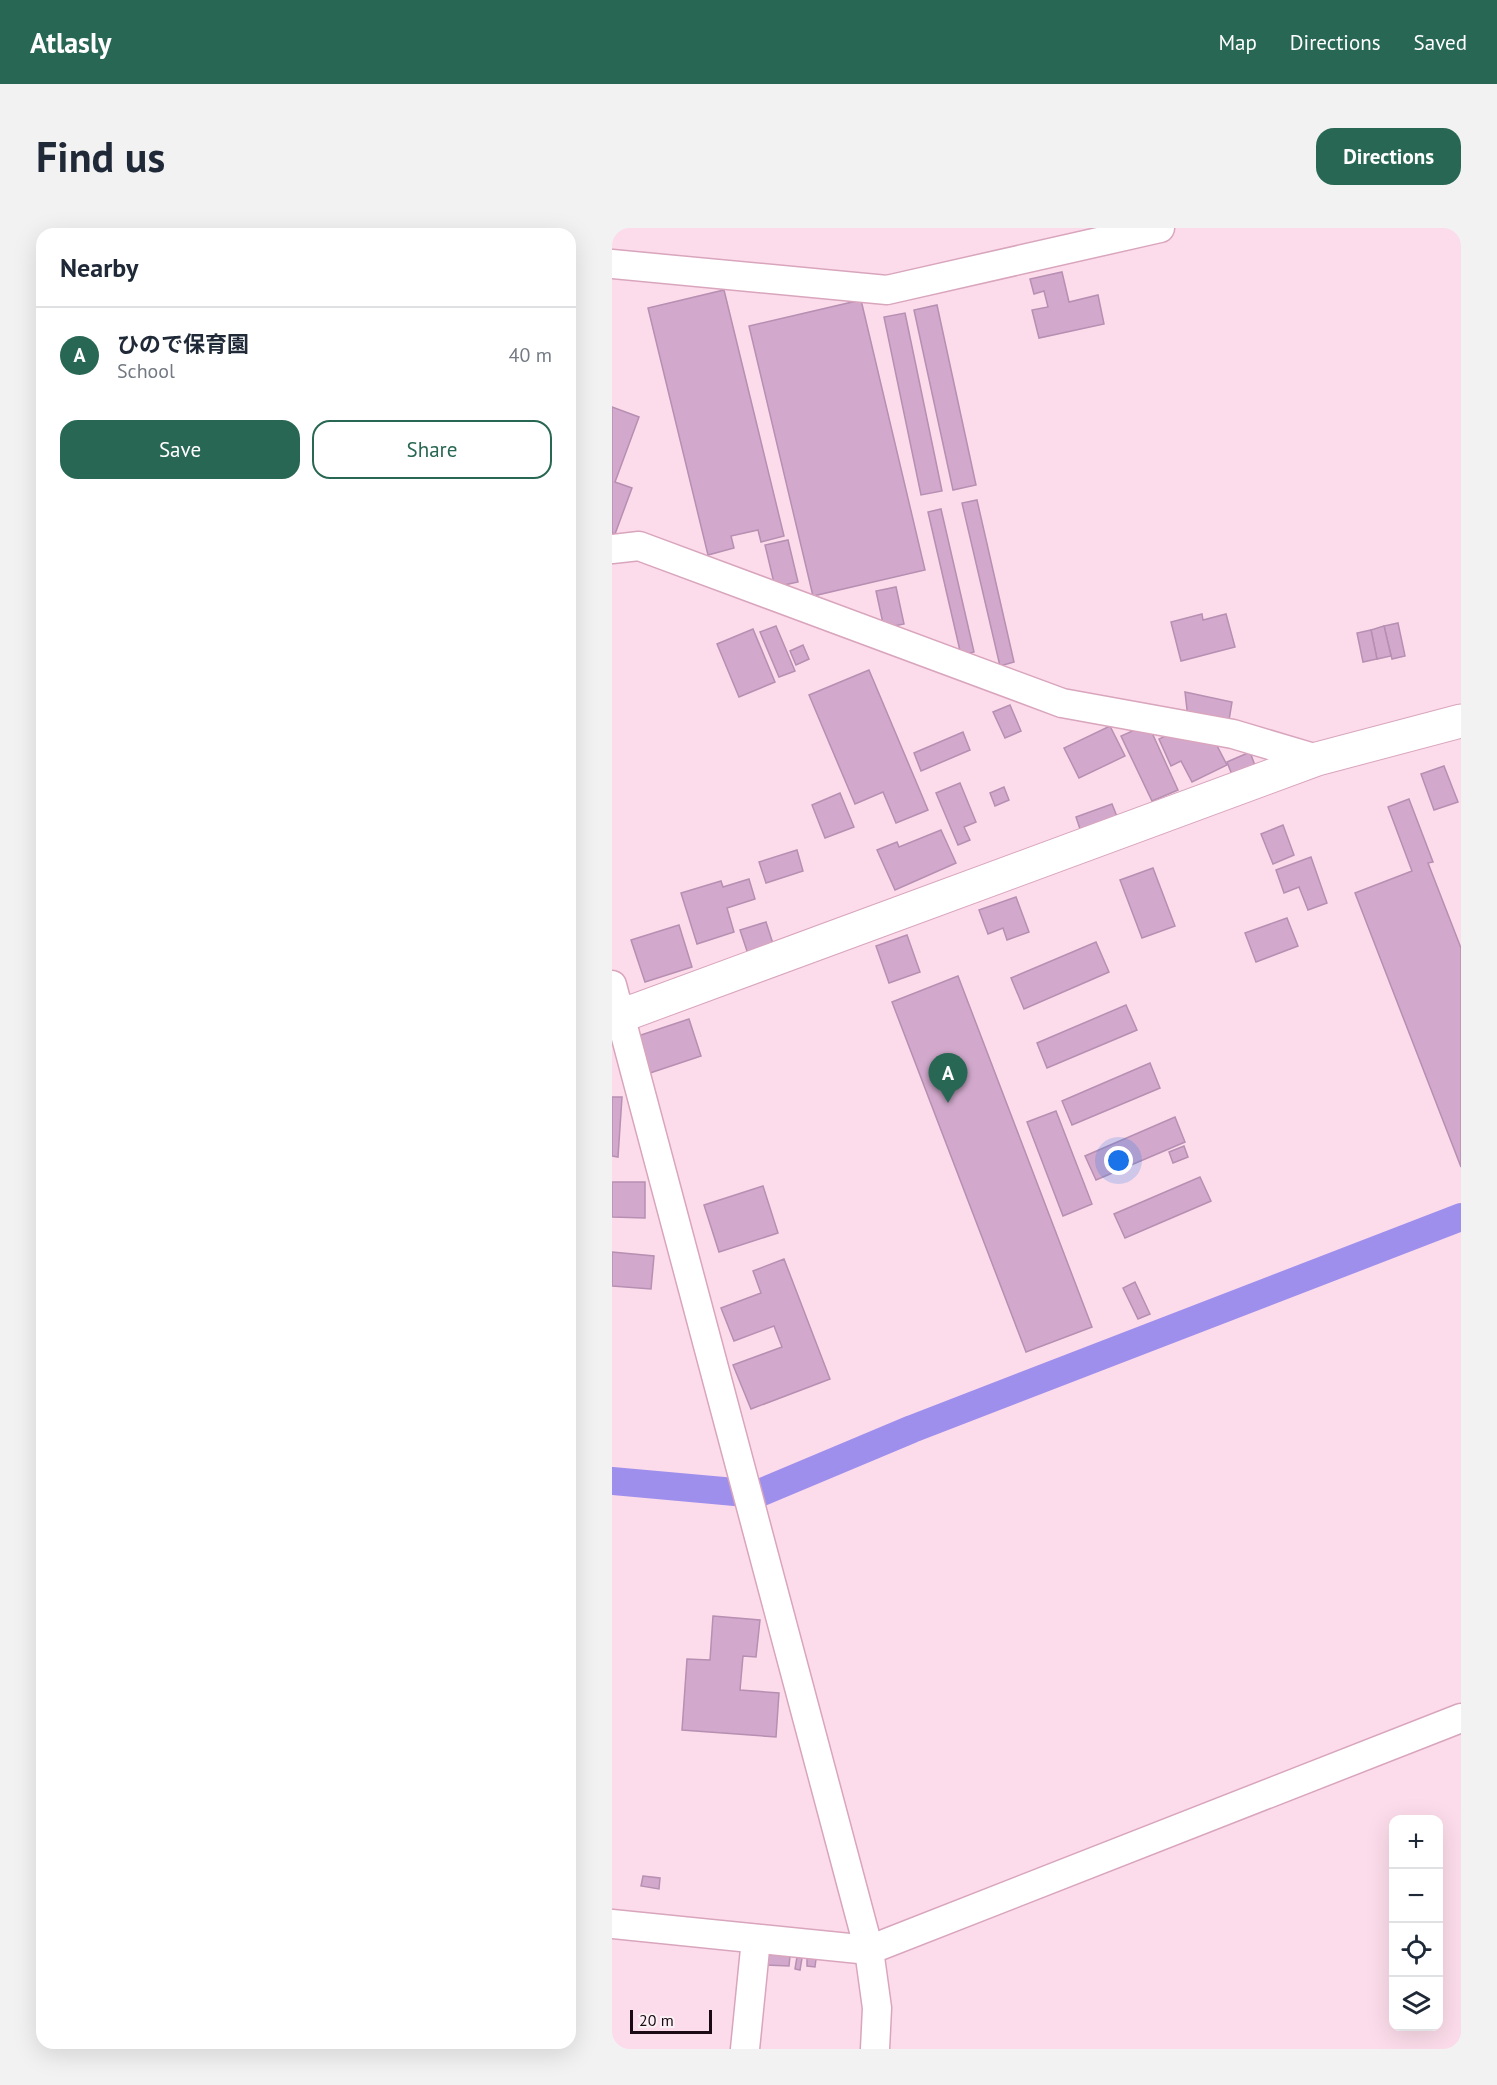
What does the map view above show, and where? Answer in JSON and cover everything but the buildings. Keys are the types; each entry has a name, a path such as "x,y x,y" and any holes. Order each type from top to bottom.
{"street":[{"path":"612,264 887,290 1160,228"},
{"path":"612,549 639,546 1062,703 1233,734 1317,759"},
{"path":"614,1003 634,1011 1317,759 1461,721"},
{"path":"614,1003 749,1496 869,1950 877,2008 875,2049"},
{"path":"612,1924 869,1950 1461,1718"},
{"path":"744,2049 756,1939"}],"waterway":[{"path":"612,1481 757,1494 912,1429 1461,1217"}],"place":[{"name":"ひので保育園","path":"948,1103"}]}
